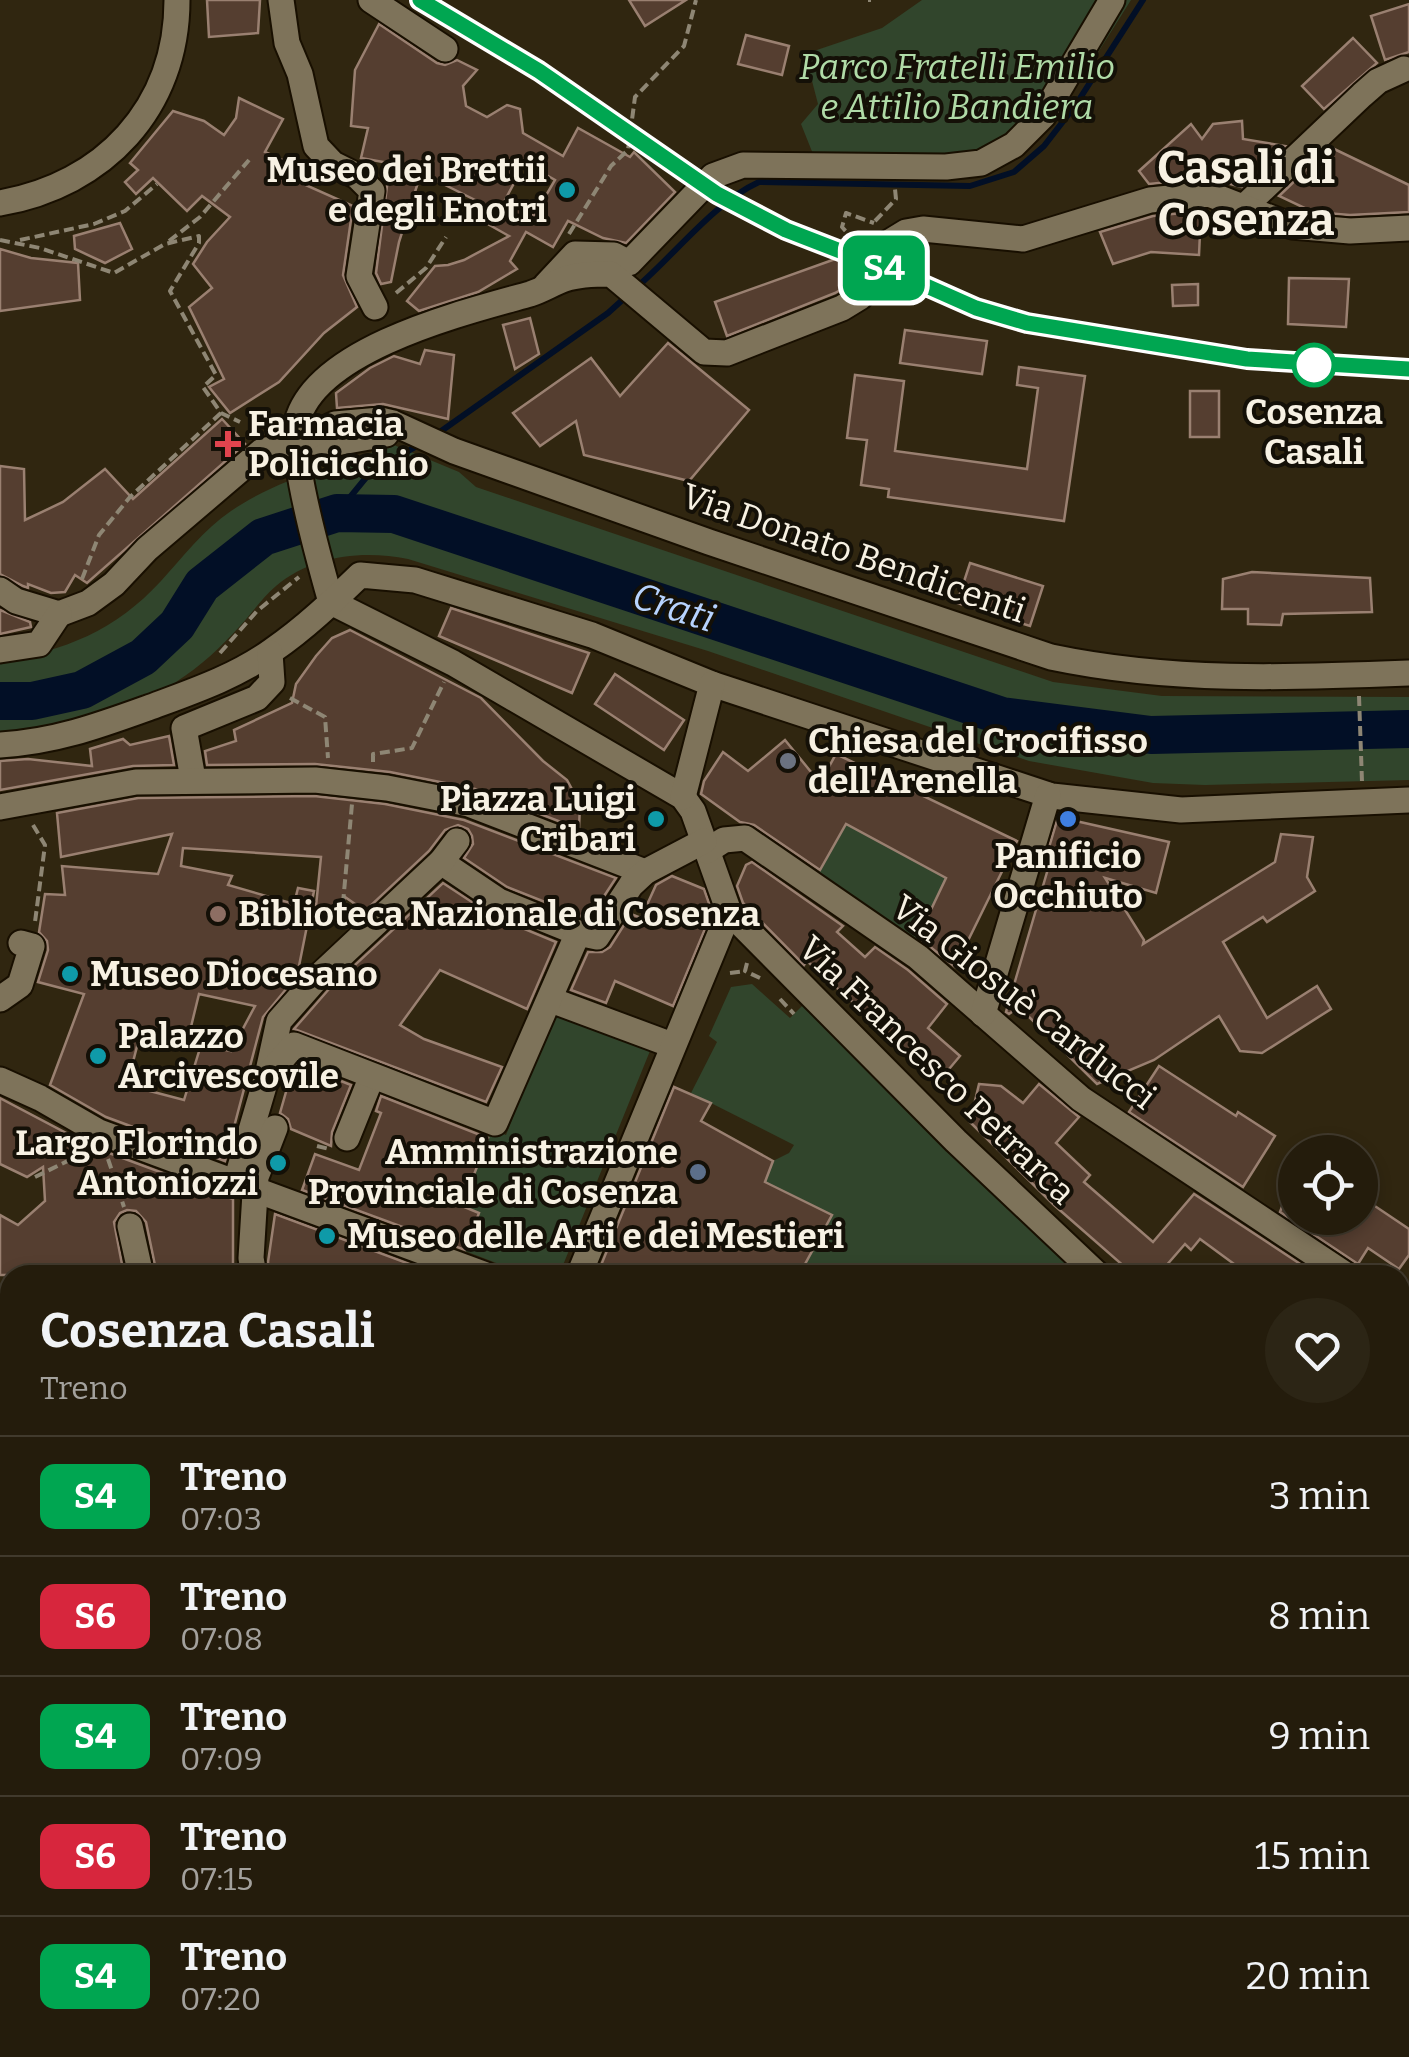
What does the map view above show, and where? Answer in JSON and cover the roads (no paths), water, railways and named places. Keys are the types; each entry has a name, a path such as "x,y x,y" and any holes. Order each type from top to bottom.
{"street":[{"path":"0,203 34,197 69,182 104,160 134,131 159,89 177,34 177,0"},
{"path":"281,0 287,43 300,74 316,146 334,164 358,176 372,190 359,276 386,300"},
{"path":"371,0 446,49"},
{"path":"542,290 575,254 614,255 630,263 712,176 743,164 946,167 980,163 1014,145 1043,116 1112,0"},
{"path":"1245,206 1378,81 1404,69"},
{"path":"583,1265 729,912 684,797 453,663 332,602 298,454 297,422 314,392 347,361 380,344 568,278 611,274 704,352 727,353 842,308 860,297 871,283 888,243 906,232 924,229 1024,238 1150,200 1208,194 1292,226 1350,231 1409,228"},
{"name":"Via Donato Bendicenti","path":"0,650 39,644 59,614 88,603 114,584 162,536 262,451 298,454 335,424 364,421 393,423 454,451 709,542 1052,657 1099,667 1192,677 1409,673"},
{"path":"0,745 30,744 89,730 218,682 270,653 360,575 415,580 592,635 712,684 1048,795 1180,810 1409,800"},
{"path":"0,590 16,601 59,614"},
{"path":"194,779 184,728 257,698 272,682 270,653"},
{"path":"684,797 712,684"},
{"path":"11,805 136,782 327,781 469,804 645,872"},
{"path":"983,1014 1048,795"},
{"name":"Via Giosuè Carducci","path":"706,846 745,838 918,957 1081,1099 1331,1265"},
{"path":"253,1265 246,1186 279,1021 317,978 449,851 499,901 578,933 598,937 631,885 645,872 706,846"},
{"name":"Via Francesco Petrarca","path":"729,912 956,1141 1087,1265"},
{"path":"267,1076 294,1045 495,1123 578,933"},
{"path":"0,999 20,985 32,946 27,939"},
{"path":"550,1000 672,1045"},
{"path":"347,1138 372,1076"},
{"path":"0,1080 40,1098 101,1137 459,1265"},
{"path":"246,1186 256,1177 276,1128"},
{"path":"130,1226 138,1265"}],"waterway":[{"path":"638,286 711,215 759,182 970,186 1014,172 1044,146 1075,106 1143,0"},
{"path":"437,434 629,294"},
{"path":"337,513 369,474 422,443"},
{"name":"Crati","path":"0,701 32,701 82,690 143,657 177,625 202,585 263,537 337,513 394,514 1002,716 1151,735 1409,729"}],"railway":[{"path":"420,0 539,71 717,194 787,230 975,308 1027,323 1247,359 1409,369"}],"train":[{"name":"S4","path":"420,0 539,71 717,194 786,230 976,308 1027,323 1247,359 1409,369"}],"place":[{"name":"Museo dei Brettii e degli Enotri","path":"567,190"},
{"name":"Cosenza Casali","path":"1314,365"},
{"name":"Farmacia Policicchio","path":"228,444"},
{"name":"Chiesa del Crocifisso dell'Arenella","path":"788,761"},
{"name":"Piazza Luigi Cribari","path":"656,819"},
{"name":"Panificio Occhiuto","path":"1068,819"},
{"name":"Biblioteca Nazionale di Cosenza","path":"218,914"},
{"name":"Museo Diocesano","path":"70,974"},
{"name":"Palazzo Arcivescovile","path":"98,1056"},
{"name":"Largo Florindo Antoniozzi","path":"278,1163"},
{"name":"Amministrazione Provinciale di Cosenza","path":"698,1172"},
{"name":"Museo delle Arti e dei Mestieri","path":"327,1236"}],"district":[{"name":"Casali di Cosenza","path":"1246,194"}],"park label":[{"name":"Parco Fratelli Emilio e Attilio Bandiera","path":"957,87"}]}
